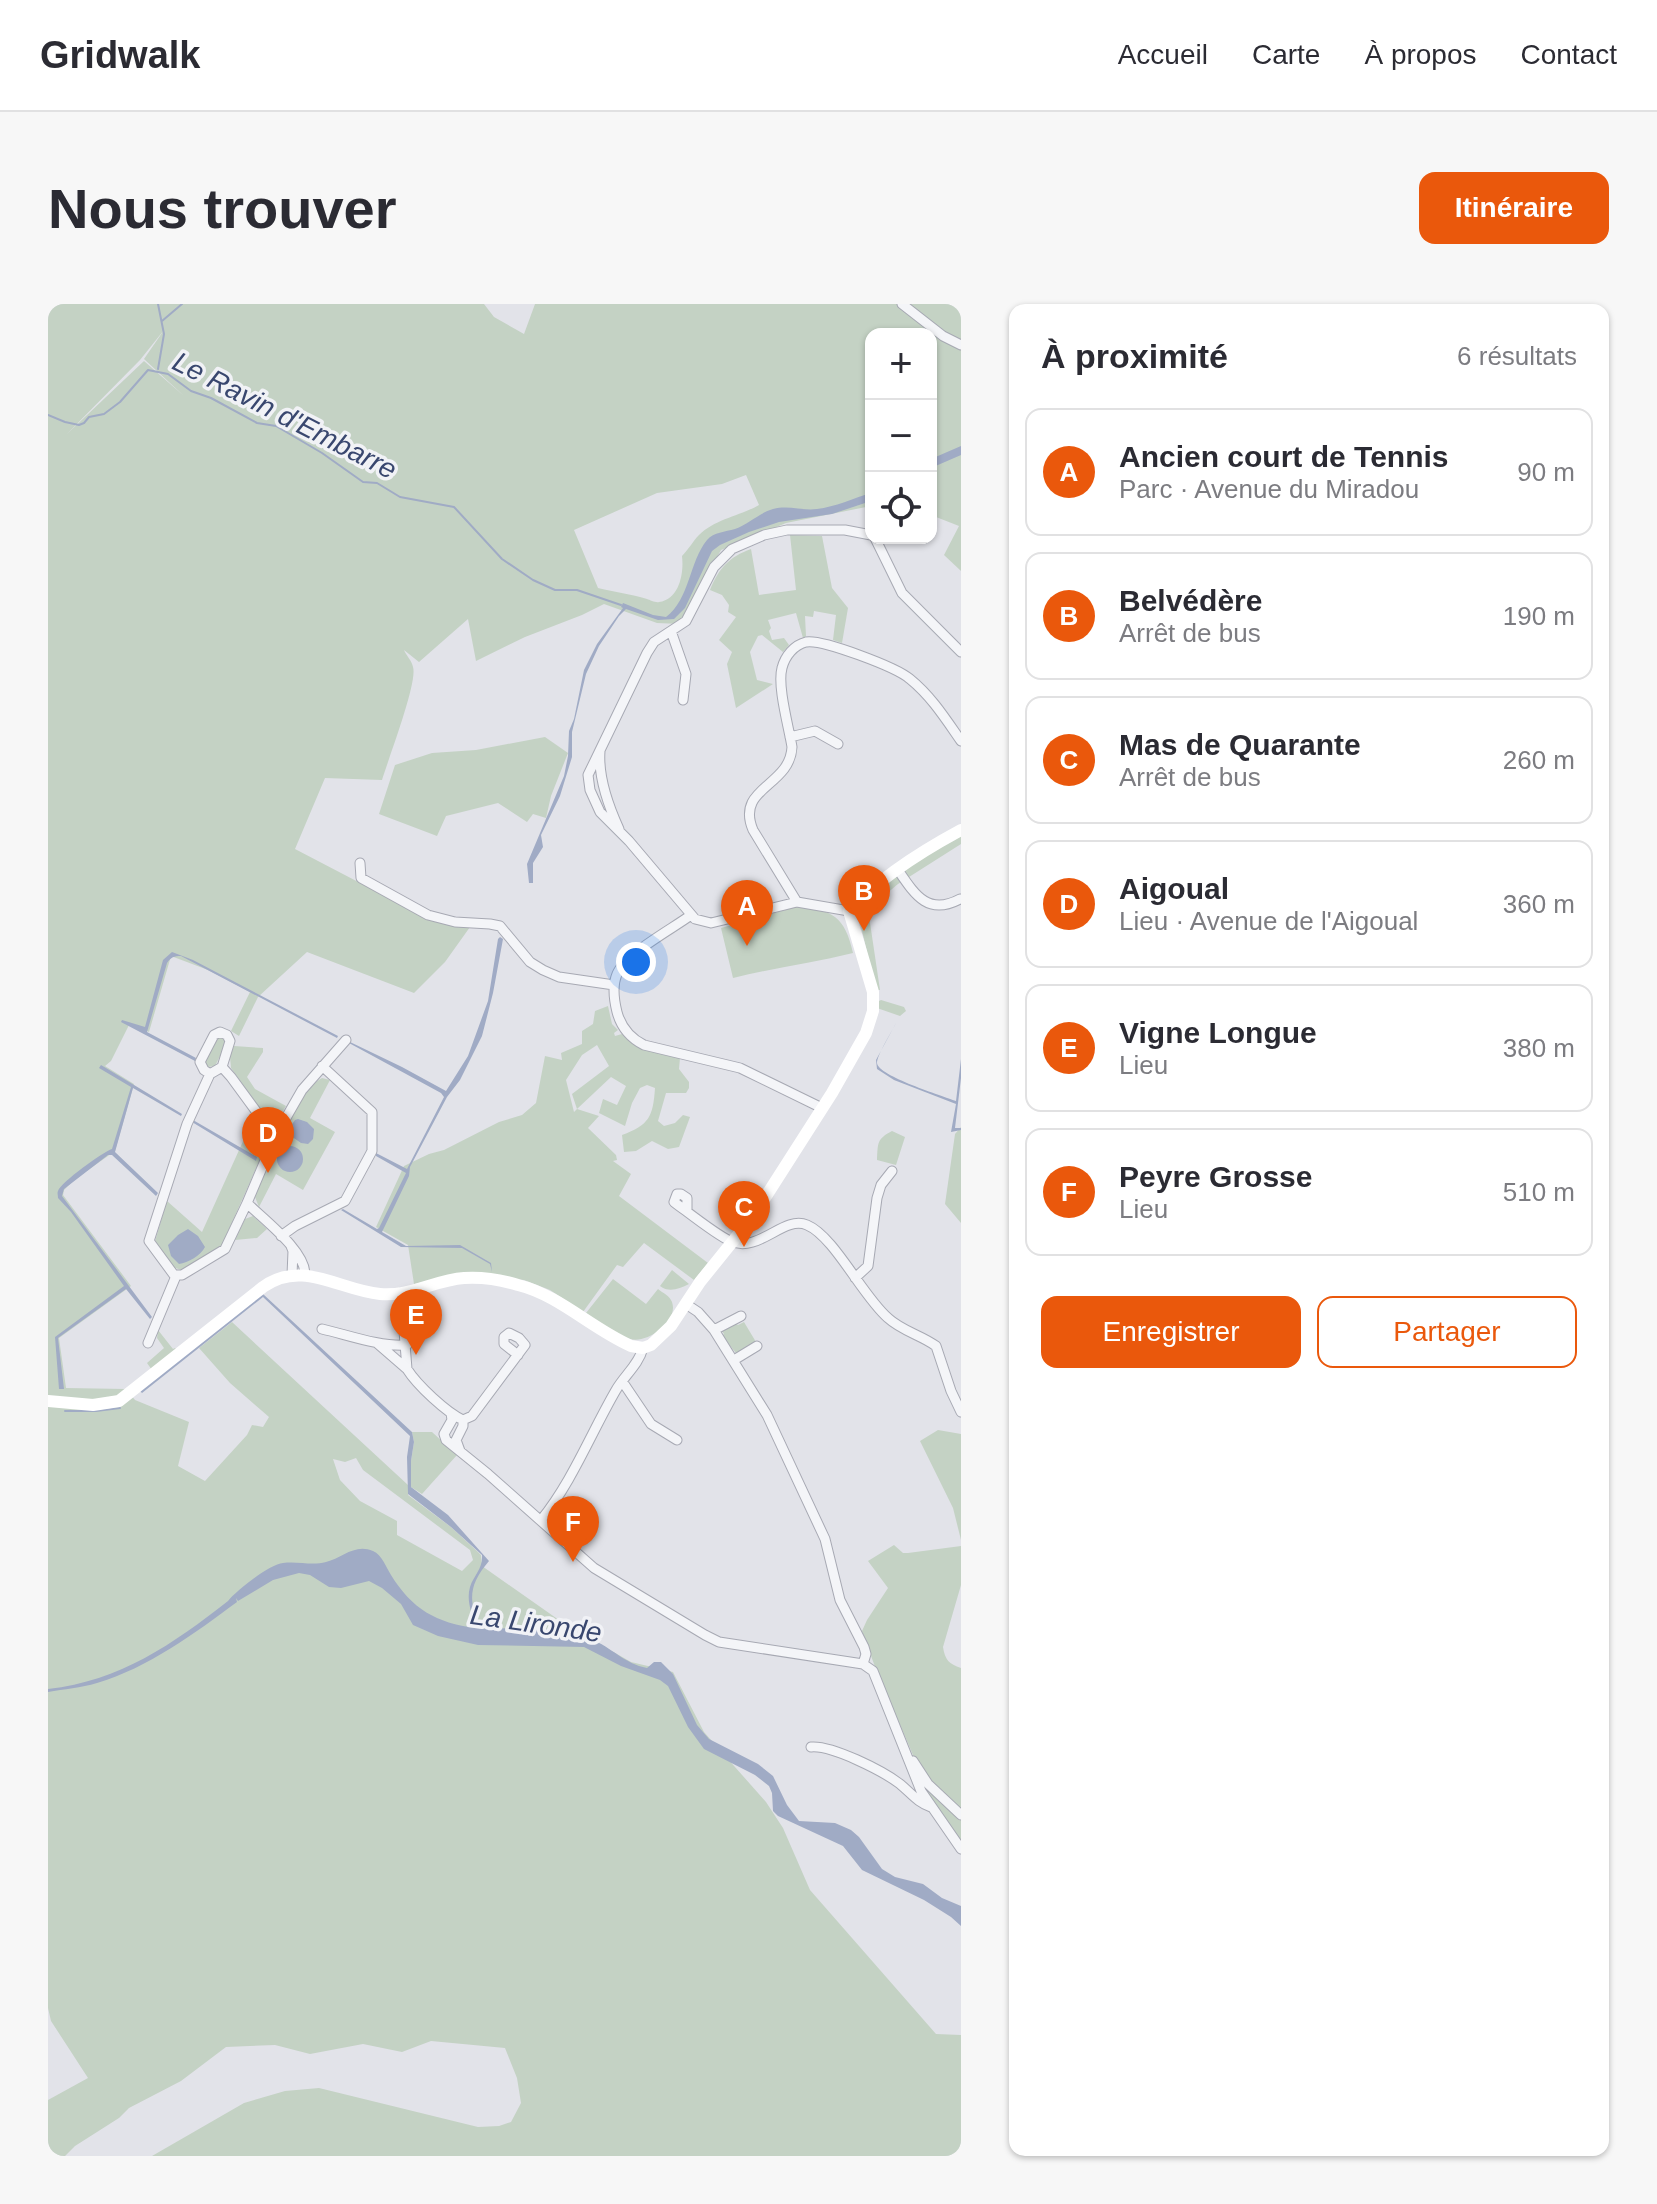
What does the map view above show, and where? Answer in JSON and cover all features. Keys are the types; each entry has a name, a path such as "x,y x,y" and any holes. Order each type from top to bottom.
{"street":[{"path":"902,304 943,336 961,345"},
{"path":"849,911 797,902 705,923 691,915 621,832 600,812 588,784 589,771 647,653 654,642 681,626 690,616 709,574 719,560 747,541 787,530 845,530 865,534"},
{"path":"877,544 902,593 961,652"},
{"path":"671,631 686,674 683,700"},
{"path":"797,902 753,830 748,811 756,795 775,780 788,764 792,753 782,668 787,656 796,647 812,642 893,667 932,699 961,741"},
{"path":"790,737 815,731 838,744"},
{"path":"600,747 600,770 606,795 621,832"},
{"path":"849,911 860,898 898,870 961,830"},
{"path":"360,863 361,878 428,915 455,922 500,926 530,962 543,970 559,977 614,985"},
{"path":"898,870 914,893 925,902 940,905 960,899"},
{"path":"48,1401 93,1405 119,1401 268,1283 299,1275 377,1294 401,1293 465,1278 518,1285 559,1304 624,1343 643,1348 658,1341 754,1215 866,1033 874,1002 870,978 849,911"},
{"path":"691,915 627,960 617,974 614,985 624,1028 635,1040 654,1048 740,1068 822,1108"},
{"path":"176,1276 149,1240 187,1124 210,1074 222,1067 230,1041 220,1032 214,1035 200,1062 210,1074"},
{"path":"176,1276 189,1272 225,1249 275,1137 302,1090 346,1040"},
{"path":"281,1236 345,1201 372,1151 372,1112 322,1066"},
{"path":"222,1067 275,1137"},
{"path":"855,1278 868,1265 877,1198 881,1185 892,1171"},
{"path":"247,1203 299,1255 304,1266 299,1275"},
{"path":"687,1211 733,1242 757,1242 785,1227 803,1224 812,1228 829,1244 886,1317 936,1346 961,1412"},
{"path":"148,1343 176,1276"},
{"path":"401,1293 407,1369"},
{"path":"686,1304 714,1330 767,1415 825,1539 840,1600 864,1647 866,1654 863,1664"},
{"path":"714,1330 741,1316"},
{"path":"322,1329 377,1343 407,1345"},
{"path":"377,1343 451,1413 463,1420"},
{"path":"734,1360 757,1346"},
{"path":"541,1520 557,1498 643,1348"},
{"path":"463,1420 472,1416 518,1355"},
{"path":"622,1381 651,1424 677,1440"},
{"path":"451,1413 452,1420 444,1434 603,1575 719,1642 863,1664 873,1671 918,1784 961,1849"},
{"path":"451,1440 463,1426 463,1420"},
{"path":"811,1747 825,1748 871,1768 900,1784 917,1801 931,1807"},
{"path":"905,1750 928,1784 961,1815"}],"green space":[{"path":"48,304 484,304 494,317 524,334 535,304 961,304 961,571 944,555 959,526 937,517 937,328 865,328 865,507 786,523 721,550 680,624 657,623 604,604 476,661 468,619 419,662 404,650 412,665 413,675 407,704 382,780 325,778 295,849 364,885 470,927 445,962 414,993 307,952 258,997 239,1036 231,1031 250,992 208,970 171,956 149,1032 130,1023 111,1061 105,1066 134,1084 115,1151 74,1180 63,1195 131,1286 59,1338 66,1388 126,1389 135,1400 189,1422 178,1466 205,1481 247,1435 252,1425 263,1427 269,1417 230,1383 199,1348 232,1322 408,1485 408,1495 478,1552 482,1566 586,1639 631,1662 673,1672 704,1732 766,1802 783,1828 810,1890 936,2034 961,2035 961,2156 152,2156 244,2103 285,2091 319,2088 478,2127 511,2122 521,2103 517,2078 505,2048 431,2041 402,2052 363,2044 310,2054 275,2045 226,2047 181,2081 129,2108 65,2156 48,2156 48,2100 88,2078 51,2021 48,2008","holes":["164,330 144,359 184,396 144,361 67,434 140,360","746,475 759,505 712,525 699,535 682,556 681,577 672,596 656,602 598,588 574,530 657,493 722,484","356,1458 363,1470 470,1550 473,1560 462,1571 397,1535 397,1521 360,1501 340,1480 333,1459 345,1462"]},
{"path":"790,535 822,536 832,588 848,608 842,643 833,640 836,615 814,611 813,617 805,616 806,636 803,638 796,613 768,620 772,640 784,638 789,645 783,652 762,635 758,636 750,652 757,680 773,684 736,708 727,664 732,652 719,640 736,617 728,612 729,605 722,595 710,590 726,564 751,549 759,595 796,590"},
{"path":"545,737 568,753 546,818 533,814 527,822 498,803 446,816 437,836 379,814 395,765 432,753 476,750"},
{"path":"961,834 961,844 898,884 873,905 869,916 880,990 876,990 859,918 862,905 895,876"},
{"path":"796,907 819,910 835,917 846,931 853,953 733,978 721,928"},
{"path":"881,1000 904,1007 906,1011 900,1016 877,1008"},
{"path":"608,1006 612,1024 618,1030 615,1036 622,1034 639,1048 680,1058 679,1069 689,1082 689,1088 686,1093 666,1093 658,1121 664,1126 675,1123 683,1115 690,1117 679,1147 668,1149 652,1141 636,1151 624,1152 622,1135 638,1128 651,1113 655,1088 647,1085 640,1088 625,1126 599,1113 603,1099 617,1105 626,1086 611,1077 577,1109 599,1116 588,1128 616,1155 617,1160 613,1161 631,1174 619,1196 708,1263 694,1280 644,1243 623,1267 617,1265 583,1312 550,1290 524,1280 462,1274 414,1284 408,1245 376,1227 404,1166 499,1122 522,1115 536,1103 545,1056 562,1060 561,1053 582,1044 582,1031 593,1024 595,1011","holes":["597,1045 609,1066 572,1094 577,1109 574,1112 566,1080 582,1055"]},
{"path":"219,1036 226,1044 215,1066 208,1067 205,1062"},
{"path":"234,1046 263,1048 247,1077 255,1089 286,1106 277,1121 268,1120 231,1068 230,1057"},
{"path":"322,1078 330,1080 310,1118 335,1132 303,1190 276,1174 259,1207 256,1193 284,1130 303,1098"},
{"path":"254,1117 264,1132 266,1146 222,1245 187,1268 181,1270 173,1267 155,1241 167,1201 202,1232"},
{"path":"961,1127 961,1223 945,1204 955,1134"},
{"path":"892,1131 905,1137 896,1165 877,1160 879,1142"},
{"path":"253,1216 267,1229 257,1238 235,1240 245,1219"},
{"path":"672,1270 689,1284 670,1290 660,1286"},
{"path":"613,1279 646,1304 658,1289 668,1296 673,1310 666,1324 653,1335 637,1340 612,1332 586,1313"},
{"path":"744,1322 756,1342 736,1353 722,1336 722,1331 735,1323"},
{"path":"158,1330 177,1350 152,1370 147,1363 164,1348 157,1338"},
{"path":"938,1430 961,1434 961,1540 953,1508 920,1441"},
{"path":"412,1432 432,1432 457,1455 422,1494 411,1487"},
{"path":"894,1545 903,1553 961,1546 961,1585 943,1647 948,1661 961,1668 961,1844 941,1812 922,1798 915,1786 913,1755 862,1631 888,1588 868,1561"}],"water":[{"path":"961,446 961,455 937,465 937,456"},
{"path":"865,495 865,503 832,514 779,522 720,545 712,551 685,608 674,619 658,620 626,609 619,616 599,646 586,674 572,732 572,757 560,796 541,835 543,847 533,863 533,883 529,883 527,864 564,776 569,731 584,670 597,644 623,608 623,603 666,617 680,600 701,549 713,535 740,527 773,509 824,508"},
{"path":"500,937 503,939 482,1036 410,1167 409,1176 382,1232 406,1246 460,1245 491,1263 492,1272 490,1264 462,1248 401,1247 341,1210 379,1228 406,1173 376,1156 376,1153 407,1169 444,1097 349,1043 446,1091 468,1056 488,1001"},
{"path":"172,952 193,960 337,1038 181,956 173,957 167,963 147,1032 196,1058 195,1061 121,1022 145,1027 163,960"},
{"path":"882,1049 877,1063 888,1074 956,1101 961,1059 955,1128 961,1130 951,1132 956,1104 894,1080 877,1069 876,1060"},
{"path":"101,1065 182,1114 133,1088 115,1152 158,1193 156,1196 112,1155 64,1189 62,1196 152,1317 150,1319 126,1289 58,1338 64,1389 59,1389 55,1337 124,1286 58,1198 58,1191 66,1181 112,1149 131,1087 99,1068"},
{"path":"298,1119 314,1129 313,1139 308,1144 291,1136 290,1127"},
{"path":"192,1122 257,1157 256,1161"},
{"path":"290,1146 299,1150 303,1159 299,1168 290,1172 281,1168 277,1159 281,1150"},
{"path":"188,1229 198,1236 205,1247 194,1258 179,1264 171,1256 168,1245"},
{"path":"263,1294 412,1432 411,1487 448,1515 489,1561 477,1578 472,1593 479,1628 532,1627 554,1630 591,1639 639,1666 647,1668 654,1662 661,1662 673,1674 697,1725 709,1739 758,1764 773,1776 799,1821 835,1823 851,1830 882,1869 895,1877 923,1884 942,1898 961,1906 961,1926 924,1900 862,1870 843,1846 778,1816 773,1811 769,1786 755,1775 704,1749 688,1727 668,1686 660,1680 621,1666 584,1647 478,1645 438,1636 413,1625 401,1604 369,1581 341,1588 329,1587 310,1575 299,1573 273,1580 238,1601 236,1598 237,1602 205,1626 134,1668 91,1685 48,1692 48,1689 99,1678 166,1646 254,1578 277,1564 321,1563 360,1549 379,1555 399,1587 426,1612 449,1622 476,1628 469,1592 482,1555 408,1494 410,1436 263,1297 142,1393 140,1391"}],"waterway":[{"path":"158,304 164,334 158,369"},
{"path":"162,321 182,304"},
{"name":"Le Ravin d'Embarre","path":"48,415 79,425 89,417 104,414 120,402 148,370 168,374 191,391 211,398 257,423 276,426 363,482 377,483 400,497 454,507 502,559 533,580 555,590 577,590 621,605"},
{"path":"65,1411 120,1408"}],"place":[{"name":"Belvédère","path":"864,931"},
{"name":"Ancien court de Tennis","path":"747,946"},
{"name":"Aigoual","path":"268,1173"},
{"name":"Mas de Quarante","path":"744,1247"},
{"name":"Vigne Longue","path":"416,1355"},
{"name":"Peyre Grosse","path":"573,1562"}],"water label":[{"name":"La Lironde","path":"536,1623"}]}
